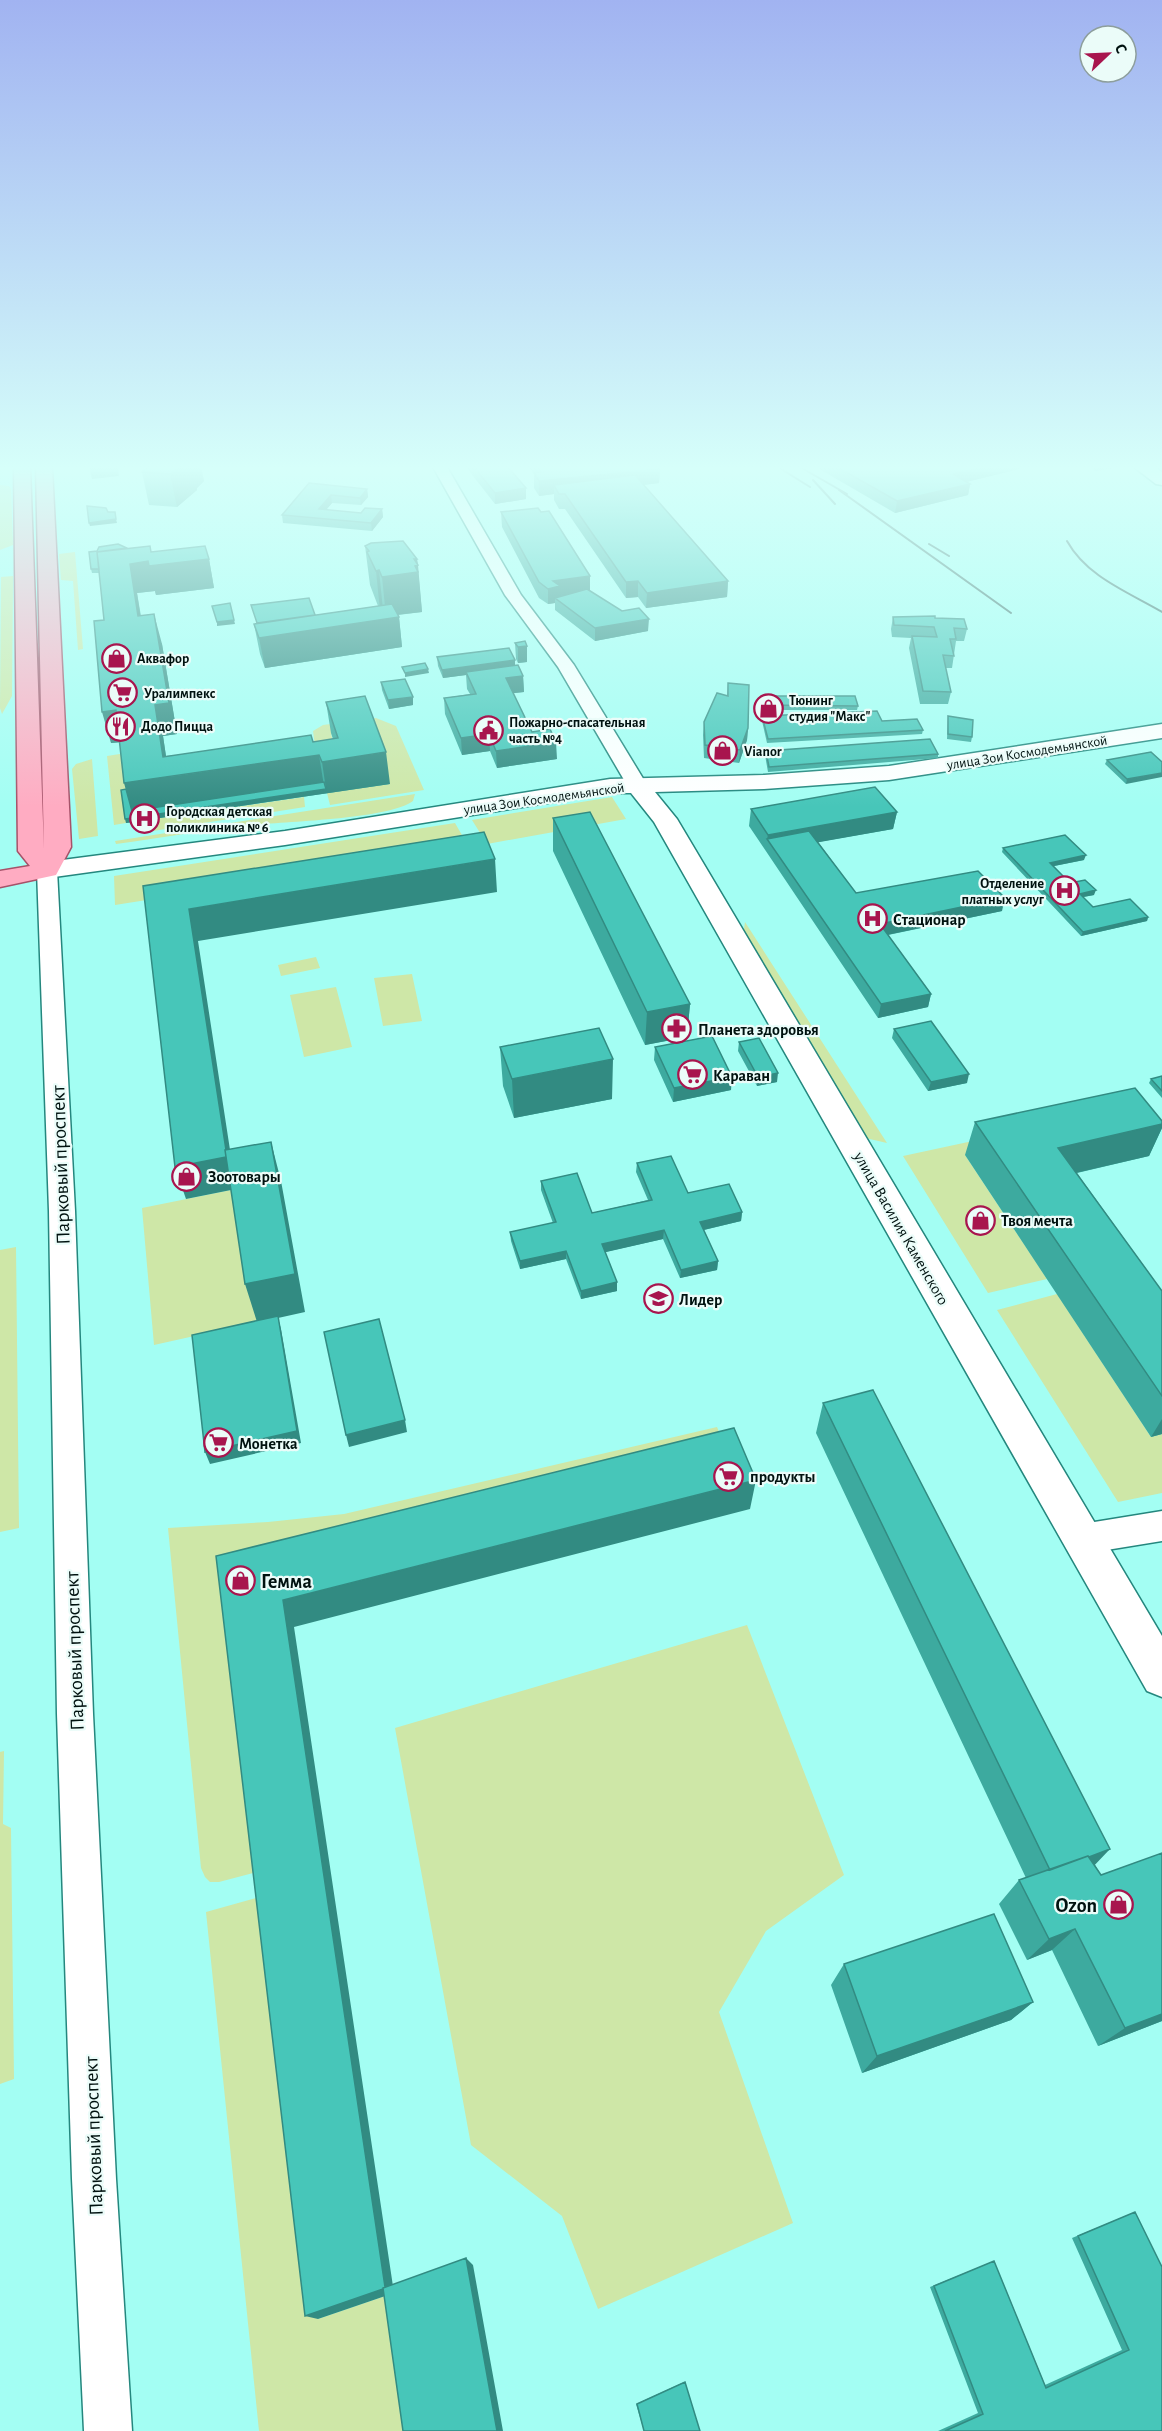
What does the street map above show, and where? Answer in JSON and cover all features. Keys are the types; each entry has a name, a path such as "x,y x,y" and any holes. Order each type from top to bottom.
{"main road":[{"path":"25,580 31,851 47,870"},
{"name":"Парковый проспект","path":"47,870 57,847 49,580"},
{"name":"улица Зои Космодемьянской","path":"0,879 47,870 285,838 610,786 787,781 889,773 1162,730"},
{"name":"улица Василия Каменского","path":"637,785 665,819 1162,1676"}],"street":[{"path":"505,580 550,648 565,665 637,785"},
{"name":"Парковый проспект","path":"47,870 62,1199 75,1714 94,2179 108,2431"},
{"path":"1082,1539 1162,1526"}],"green space":[{"path":"1,580 13,580 12,696 2,714 0,708"},
{"path":"66,580 77,580 83,649 78,650 73,581"},
{"path":"376,718 396,726 424,790 330,805 327,793 389,784 331,734 334,744 315,746 313,731 323,725"},
{"path":"126,753 131,793 123,794 126,823 114,825 107,756"},
{"path":"92,759 98,836 79,839 72,769 76,764"},
{"path":"415,794 413,801 401,807 360,816 249,825 116,844 115,841"},
{"path":"304,797 305,807 153,831 151,819"},
{"path":"612,797 626,819 487,844 472,820"},
{"path":"455,823 470,849 115,905 114,876"},
{"path":"745,922 887,1143 861,1137 743,937"},
{"path":"316,957 320,968 281,976 278,965"},
{"path":"412,974 422,1021 383,1026 374,978"},
{"path":"336,987 352,1047 304,1057 290,995"},
{"path":"1113,1111 965,1155 1047,1279 988,1293 903,1156"},
{"path":"236,1189 257,1322 154,1345 142,1208"},
{"path":"16,1247 19,1528 0,1532 0,1250"},
{"path":"1057,1294 1151,1437 1162,1434 1162,1493 1118,1502 997,1310"},
{"path":"717,1427 730,1458 228,1584 264,1870 219,1882 210,1882 205,1877 201,1868 168,1528 268,1522 344,1514"},
{"path":"747,1625 844,1875 766,1931 719,2012 793,2223 598,2309 562,2216 471,2145 395,1728"},
{"path":"4,1751 3,1824 11,1828 14,2079 0,2084 0,1752"},
{"path":"267,1895 318,2319 394,2293 414,2431 259,2431 206,1912"}],"building":[{"path":"100,580 133,580 138,616 154,614 169,703 155,705 163,757 311,735 313,742 338,738 326,702 365,696 386,752 322,762 319,755 124,783 116,710 102,712 94,621 104,620"},
{"path":"557,580 553,581 560,586 548,589 539,582"},
{"path":"625,580 728,581 647,593 638,581"},
{"path":"587,589 622,611 639,608 649,619 595,628 555,598"},
{"path":"309,598 315,615 257,623 251,605"},
{"path":"230,603 234,620 217,622 212,606"},
{"path":"392,604 399,617 259,638 254,624"},
{"path":"935,616 935,618 964,619 967,629 954,628 956,639 950,639 954,656 943,655 951,692 923,691 912,636 937,637 934,627 894,625 893,617"},
{"path":"525,641 527,646 518,647 515,643"},
{"path":"509,648 515,660 442,670 437,657"},
{"path":"425,663 428,669 405,673 402,667"},
{"name":"Пожарно-спасательная часть №4","path":"518,665 523,676 506,678 532,732 550,729 556,742 496,751 489,734 461,738 444,698 476,694 466,672"},
{"path":"405,679 413,697 388,700 381,682"},
{"path":"728,683 749,685 748,728 740,750 705,745 704,722 717,693 728,696"},
{"path":"762,696 855,696 858,706 762,705"},
{"path":"877,711 882,721 917,719 923,730 768,739 762,716"},
{"path":"948,716 973,720 972,737 948,734"},
{"path":"930,739 938,754 769,767 766,751"},
{"path":"1151,752 1162,762 1162,773 1127,779 1107,760"},
{"path":"324,782 326,789 125,819 121,790 126,789 132,811"},
{"path":"875,787 897,812 768,835 751,809"},
{"path":"590,812 690,1004 647,1012 553,818"},
{"path":"809,831 856,893 978,871 1005,898 880,924 931,994 881,1004 767,839"},
{"path":"484,832 495,859 189,909 226,1157 175,1167 143,886"},
{"name":"Отделение платных услуг","path":"1065,835 1086,855 1050,863 1070,883 1085,880 1096,890 1080,894 1093,907 1130,899 1148,917 1083,932 1003,848"},
{"path":"931,1021 969,1074 931,1082 894,1029"},
{"path":"599,1028 613,1059 512,1079 500,1047"},
{"name":"Караван","path":"712,1036 732,1077 674,1088 655,1047"},
{"path":"759,1038 778,1073 758,1077 739,1042"},
{"path":"1162,1076 1162,1091 1151,1079"},
{"path":"1135,1088 1162,1121 1162,1124 1058,1148 1162,1291 1162,1396 975,1122"},
{"path":"271,1142 295,1274 245,1284 225,1150"},
{"path":"671,1156 688,1193 729,1184 742,1212 700,1222 718,1261 681,1270 664,1230 602,1244 617,1282 581,1291 566,1251 520,1261 510,1232 556,1222 541,1181 577,1173 592,1213 652,1200 637,1163"},
{"path":"278,1316 297,1431 205,1452 192,1335"},
{"path":"379,1319 405,1420 346,1435 324,1332"},
{"path":"873,1390 1110,1849 1050,1870 823,1403"},
{"path":"734,1428 756,1480 283,1600 385,2287 305,2316 216,1556"},
{"path":"1162,1853 1162,2014 1125,2028 1075,1929 1049,1939 1019,1880 1088,1856 1101,1875"},
{"path":"994,1914 1033,2002 877,2056 844,1964"},
{"path":"1135,2212 1162,2267 1162,2431 945,2431 983,2414 934,2286 994,2261 1046,2388 1129,2350 1078,2236"},
{"path":"466,2258 497,2431 403,2431 383,2288"},
{"path":"685,2382 700,2431 644,2431 637,2404"}],"railway":[{"path":"965,580 1011,613"},
{"path":"1107,580 1162,612"}],"place":[{"name":"Аквафор","path":"116,658"},
{"name":"Уралимпекс","path":"123,693"},
{"name":"Тюнинг студия \"Макс\"","path":"768,708"},
{"name":"Додо Пицца","path":"120,726"},
{"name":"Пожарно-спасательная часть №4","path":"488,730"},
{"name":"Vianor","path":"723,751"},
{"name":"Городская детская поликлиника № 6","path":"145,819"},
{"name":"Отделение платных услуг","path":"1065,891"},
{"name":"Стационар","path":"872,919"},
{"name":"Планета здоровья","path":"677,1029"},
{"name":"Караван","path":"692,1075"},
{"name":"Зоотовары","path":"187,1176"},
{"name":"Твоя мечта","path":"980,1220"},
{"name":"Лидер","path":"658,1299"},
{"name":"Монетка","path":"218,1443"},
{"name":"продукты","path":"729,1476"},
{"name":"Гемма","path":"240,1581"},
{"name":"Ozon","path":"1118,1905"}]}
